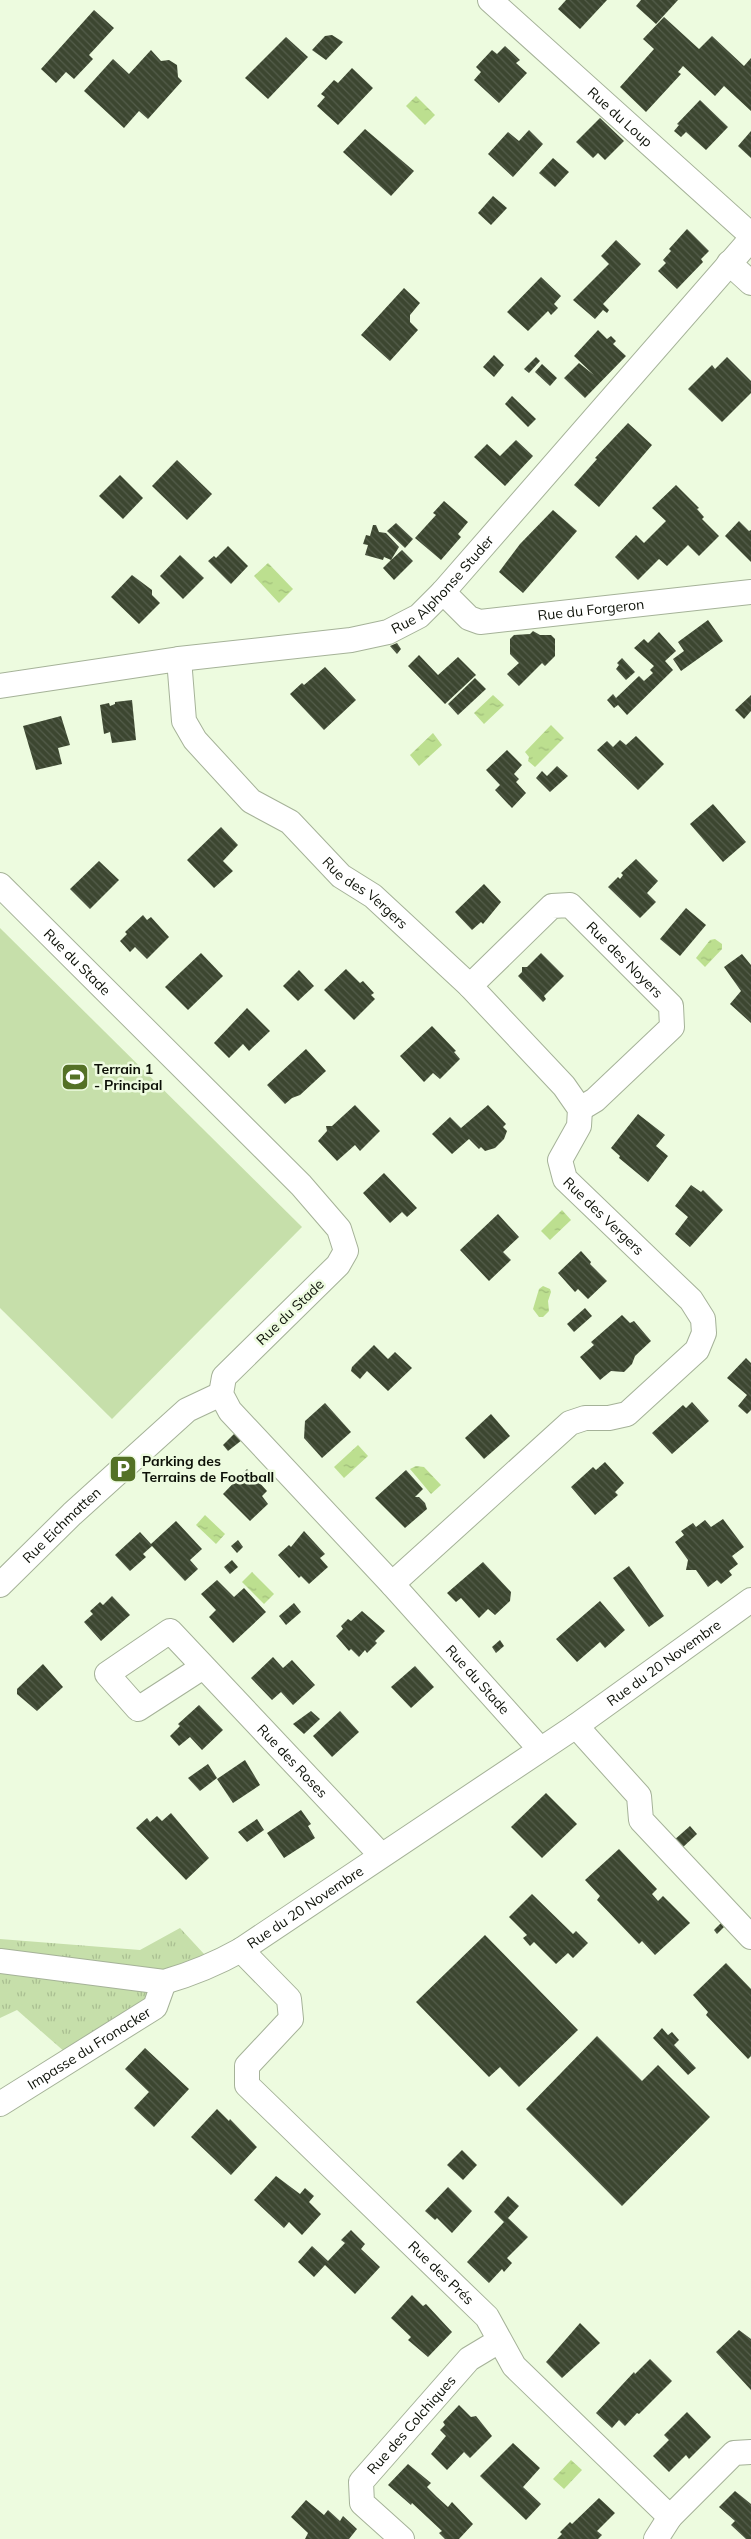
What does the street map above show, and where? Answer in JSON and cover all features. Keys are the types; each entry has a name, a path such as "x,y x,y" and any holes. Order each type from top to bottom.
{"street":[{"name":"Rue du Loup","path":"490,0 751,235"},
{"name":"Rue Alphonse Studer","path":"0,686 179,659 351,640 388,632 419,616 443,592 751,239"},
{"path":"729,263 751,283"},
{"name":"Rue du Forgeron","path":"443,592 469,618 480,622 751,592"},
{"name":"Rue des Vergers","path":"179,659 184,721 195,740 251,801 290,822 341,876 373,896 470,986 564,1086 580,1109 580,1126 560,1160 564,1179 691,1300 704,1319 704,1333 697,1350 626,1414 609,1418 585,1418 570,1423 392,1584"},
{"name":"Rue du Stade","path":"0,885 301,1185 338,1229 346,1251 338,1265 224,1377 221,1394 230,1411 392,1584 540,1749"},
{"name":"Rue des Noyers","path":"470,986 552,906 570,906 671,1006 672,1027 595,1100 580,1109"},
{"name":"Rue Eichmatten","path":"0,1586 72,1514 187,1410 221,1394"},
{"name":"Rue du 20 Novembre","path":"0,1961 164,1982 191,1975 241,1950 576,1726 751,1600"},
{"name":"Rue des Roses","path":"203,1667 381,1855"},
{"path":"576,1726 639,1796 641,1820 751,1938"},
{"name":"Rue des Prés","path":"241,1950 290,1998 292,2018 247,2066 247,2085 487,2317 514,2366 670,2517"},
{"name":"Impasse du Fronacker","path":"0,2104 155,2007 164,1982"},
{"name":"Rue des Colchiques","path":"402,2539 362,2502 360,2482 469,2359 499,2341"},
{"path":"656,2539 670,2517 734,2453 751,2452"}],"green space":[{"name":"Terrain 1 - Principal","path":"0,928 302,1227 112,1419 0,1308"},
{"path":"180,1928 217,1968 66,2053 17,2010 0,2018 0,1939 140,1950"}],"water":[{"path":"416,96 435,115 425,125 406,106"},
{"path":"268,563 293,589 279,603 254,576"},
{"path":"493,695 504,705 484,724 474,713"},
{"path":"551,725 564,738 535,767 528,761 529,757 525,752"},
{"path":"433,733 442,745 419,766 410,755"},
{"path":"715,939 722,944 722,949 705,967 696,958 710,940"},
{"path":"562,1210 571,1220 550,1240 541,1231"},
{"path":"543,1286 550,1289 551,1292 548,1301 549,1311 543,1317 539,1317 533,1309 539,1289"},
{"path":"358,1445 368,1456 344,1478 334,1467"},
{"path":"416,1466 424,1467 441,1485 431,1494 410,1469"},
{"path":"205,1515 225,1534 216,1544 196,1525"},
{"path":"252,1572 274,1594 264,1604 242,1582"},
{"path":"571,2460 582,2470 564,2489 553,2479"}],"building":[{"path":"566,0 607,0 580,29 558,9"},
{"path":"641,0 678,0 656,24 636,6"},
{"path":"94,10 114,28 89,55 93,59 74,79 66,72 56,83 41,69"},
{"path":"664,17 699,49 712,36 744,66 751,58 751,111 724,86 715,96 683,66 678,72 681,74 646,112 620,87 654,49 643,39"},
{"path":"332,35 343,42 326,60 312,50 325,36"},
{"path":"286,37 308,57 268,99 245,78"},
{"path":"505,46 520,60 516,63 527,73 499,103 474,80 481,72 476,67 492,50 497,54"},
{"path":"151,50 161,61 169,60 177,65 178,77 182,81 148,119 139,111 124,128 84,91 113,59 129,74"},
{"path":"352,68 373,88 338,125 317,106 325,97 321,94 334,80 338,83"},
{"path":"700,100 728,127 706,150 686,132 681,137 674,131 679,125 677,124"},
{"path":"600,118 624,141 605,160 598,153 593,158 576,142"},
{"path":"365,129 414,171 391,196 343,152"},
{"path":"529,130 543,144 513,177 488,154 508,132 519,141"},
{"path":"751,131 751,158 738,146"},
{"path":"553,158 569,172 555,187 539,173"},
{"path":"493,196 507,208 491,225 478,213"},
{"path":"687,229 709,251 701,259 703,262 677,289 658,271 666,263 663,260 671,251 669,249"},
{"path":"616,240 641,264 603,304 609,310 607,313 603,310 595,319 573,300 609,264 601,256"},
{"path":"541,277 561,296 554,304 558,308 551,315 548,311 528,331 507,312"},
{"path":"404,288 420,303 410,315 410,322 418,330 390,361 361,335"},
{"path":"598,330 607,339 611,336 616,341 613,344 626,356 585,398 564,378 579,363 594,375 574,356"},
{"path":"494,355 504,365 494,377 483,367"},
{"path":"536,357 540,361 529,373 524,369"},
{"path":"727,357 751,381 751,393 722,422 688,389 712,365 715,369"},
{"path":"542,364 557,378 550,386 535,372"},
{"path":"512,396 536,419 528,427 505,404"},
{"path":"628,423 652,445 599,507 574,485 597,459 595,458"},
{"path":"516,440 533,456 505,486 474,457 487,444 500,456"},
{"path":"177,460 212,494 187,520 152,486"},
{"path":"120,475 143,498 123,519 99,496"},
{"path":"676,485 699,508 697,509 704,517 702,519 719,536 699,556 688,545 667,566 659,559 638,580 615,557 636,535 644,543 666,521 652,508"},
{"path":"444,501 468,522 458,534 461,537 441,560 415,538 436,515 433,513"},
{"path":"553,510 577,531 523,593 499,572 520,544"},
{"path":"739,521 749,531 751,530 751,562 725,536"},
{"path":"396,523 413,539 405,548 387,531"},
{"path":"373,525 376,525 379,532 386,533 399,547 391,560 384,557 383,560 365,555 368,545 363,544 366,535 370,536"},
{"path":"228,546 248,566 231,584 208,561 214,556 216,558"},
{"path":"402,550 413,561 394,580 383,568"},
{"path":"180,555 204,578 183,599 160,576"},
{"path":"132,575 152,590 152,595 160,603 139,624 111,597"},
{"path":"708,620 723,641 681,671 673,659 684,651 678,642"},
{"path":"533,631 540,635 551,635 555,639 555,656 545,666 542,663 519,686 507,674 519,663 510,654 510,639 514,635 530,634"},
{"path":"659,632 676,651 665,661 673,670 627,715 618,705 614,708 607,700 613,694 616,698 639,676 644,681 653,673 650,670 654,666 634,648 644,639 648,643"},
{"path":"397,643 401,649 397,654 390,646"},
{"path":"419,655 438,675 458,657 476,675 445,704 408,666"},
{"path":"622,658 635,672 626,680 616,669 619,665 617,663"},
{"path":"325,667 356,700 324,730 290,694"},
{"path":"475,678 486,689 458,715 448,704"},
{"path":"751,695 751,711 744,719 735,710"},
{"path":"132,700 136,740 112,743 110,732 104,734 100,705 109,703 110,706 115,704 115,702"},
{"path":"61,716 70,745 58,748 62,764 36,770 23,726"},
{"path":"636,736 664,764 638,790 597,750 607,741 613,747 620,740 626,745"},
{"path":"507,750 522,765 514,774 519,779 516,782 526,793 512,808 495,790 500,785 486,770"},
{"path":"557,766 568,776 550,792 536,778 542,771 547,776"},
{"path":"713,804 746,842 723,862 690,824"},
{"path":"221,827 238,845 223,861 233,871 214,888 187,860"},
{"path":"636,859 658,881 647,893 656,902 640,918 608,887 618,877 620,879 623,875 621,873"},
{"path":"99,861 119,880 90,909 70,889"},
{"path":"484,884 501,902 483,924 481,922 472,930 455,912"},
{"path":"686,908 706,925 680,956 660,939"},
{"path":"143,915 147,920 151,917 169,937 147,959 135,947 130,952 120,941 127,934 125,932"},
{"path":"201,953 223,976 188,1010 165,987"},
{"path":"541,953 564,976 544,996 546,999 543,1002 518,976 522,972 522,967 527,967"},
{"path":"742,954 751,965 751,1023 730,1004 741,991 724,967"},
{"path":"346,969 360,983 363,981 374,993 371,995 375,999 354,1020 324,990"},
{"path":"299,970 314,986 298,1001 283,986"},
{"path":"247,1008 270,1031 249,1051 243,1044 229,1058 214,1043"},
{"path":"432,1026 456,1051 454,1052 460,1059 440,1079 433,1073 424,1082 400,1056"},
{"path":"306,1049 326,1071 300,1095 292,1098 285,1104 267,1085"},
{"path":"355,1105 380,1131 360,1151 355,1145 337,1161 318,1141 327,1131 326,1126 332,1126"},
{"path":"488,1105 506,1124 503,1127 507,1131 504,1139 495,1148 485,1151 481,1147 479,1149 469,1139 452,1154 432,1134 450,1117 461,1128"},
{"path":"638,1114 665,1135 656,1146 668,1156 648,1182 619,1158 620,1156 611,1148"},
{"path":"384,1173 417,1208 407,1217 402,1212 390,1223 363,1193"},
{"path":"691,1185 701,1192 703,1190 723,1210 690,1247 675,1234 688,1217 675,1206"},
{"path":"498,1214 519,1237 503,1252 511,1260 489,1281 460,1250"},
{"path":"581,1251 591,1262 590,1264 607,1281 588,1299 578,1289 575,1292 558,1273"},
{"path":"585,1308 592,1316 574,1332 567,1324"},
{"path":"622,1315 630,1323 634,1321 651,1341 635,1356 632,1364 624,1372 611,1371 600,1380 580,1357 594,1345 591,1342"},
{"path":"374,1345 388,1359 395,1352 412,1368 388,1391 367,1371 360,1379 351,1371 352,1367"},
{"path":"746,1358 751,1363 751,1410 747,1414 738,1406 747,1395 727,1378"},
{"path":"692,1402 709,1421 672,1454 652,1433 683,1405 686,1408"},
{"path":"325,1403 351,1432 322,1458 304,1438 305,1421"},
{"path":"491,1414 510,1436 484,1459 465,1438"},
{"path":"235,1433 242,1440 228,1451 223,1445"},
{"path":"605,1462 624,1483 615,1492 618,1495 595,1515 571,1487 593,1467 596,1470"},
{"path":"247,1469 267,1491 262,1496 268,1504 250,1521 223,1494"},
{"path":"406,1470 423,1489 415,1497 419,1497 425,1503 427,1509 405,1528 375,1498"},
{"path":"723,1519 744,1547 732,1556 738,1564 729,1571 732,1575 721,1584 717,1580 708,1587 696,1570 686,1570 688,1560 675,1542 684,1535 681,1531 693,1523 696,1527 705,1520 711,1527"},
{"path":"176,1521 202,1549 190,1560 198,1569 185,1581 152,1546 143,1554 146,1557 130,1571 115,1555 140,1532 151,1544"},
{"path":"304,1531 325,1554 320,1558 328,1567 309,1584 301,1576 299,1578 278,1555 289,1545 291,1547"},
{"path":"238,1540 243,1547 237,1553 231,1546"},
{"path":"232,1560 238,1567 230,1574 224,1567"},
{"path":"483,1562 511,1592 510,1601 495,1615 488,1609 479,1618 461,1598 456,1602 447,1593"},
{"path":"629,1566 664,1616 649,1627 613,1578"},
{"path":"217,1580 234,1597 244,1588 266,1612 233,1643 209,1617 216,1610 201,1594"},
{"path":"112,1596 130,1615 101,1641 84,1622 93,1614 90,1611 100,1602 103,1605"},
{"path":"600,1601 625,1630 605,1648 600,1642 577,1662 556,1639"},
{"path":"294,1603 301,1612 286,1625 279,1616"},
{"path":"362,1611 385,1631 367,1653 365,1650 359,1657 351,1649 349,1651 336,1636 343,1629 341,1626 348,1619 351,1621"},
{"path":"500,1640 504,1646 496,1653 492,1647"},
{"path":"273,1657 283,1668 292,1660 315,1685 293,1705 281,1692 272,1700 251,1678"},
{"path":"43,1664 63,1687 37,1711 17,1694 17,1689"},
{"path":"415,1666 434,1687 411,1708 391,1687"},
{"path":"199,1705 223,1730 202,1750 190,1737 179,1746 170,1736 180,1726 178,1724"},
{"path":"311,1711 320,1719 304,1734 293,1724"},
{"path":"340,1711 359,1732 332,1757 313,1736"},
{"path":"245,1760 260,1785 233,1803 217,1779"},
{"path":"208,1764 217,1778 200,1791 188,1778"},
{"path":"546,1793 577,1824 542,1858 511,1827"},
{"path":"301,1810 311,1824 308,1826 315,1838 284,1858 267,1833"},
{"path":"171,1813 209,1858 186,1880 136,1828 147,1818 150,1822 157,1816 162,1821"},
{"path":"257,1819 264,1830 247,1842 238,1832"},
{"path":"690,1826 697,1834 681,1849 673,1841"},
{"path":"619,1849 657,1889 652,1894 658,1901 663,1896 690,1923 655,1955 642,1941 639,1944 597,1900 600,1896 585,1880"},
{"path":"532,1894 573,1934 576,1931 588,1943 573,1958 568,1953 556,1964 534,1942 530,1946 523,1938 527,1935 509,1917"},
{"path":"721,1923 724,1927 717,1934 714,1930"},
{"path":"485,1935 578,2030 519,2087 500,2067 489,2077 416,2002"},
{"path":"726,1963 751,1989 751,2056 748,2059 706,2015 708,2012 693,1995"},
{"path":"662,2028 668,2035 672,2032 679,2040 674,2045 696,2068 688,2075 653,2038"},
{"path":"597,2036 642,2081 658,2065 710,2117 622,2206 526,2109"},
{"path":"145,2048 189,2089 154,2127 134,2108 149,2092 125,2069"},
{"path":"217,2109 229,2121 230,2119 257,2147 231,2175 191,2137"},
{"path":"462,2150 477,2165 463,2180 447,2165"},
{"path":"276,2176 300,2194 305,2188 314,2196 309,2202 321,2214 302,2235 289,2222 284,2228 254,2200"},
{"path":"448,2187 472,2211 452,2233 437,2218 435,2220 425,2211"},
{"path":"508,2196 519,2206 508,2218 528,2237 507,2258 512,2263 504,2272 502,2269 489,2283 467,2262 504,2222 494,2212"},
{"path":"351,2230 365,2244 361,2249 380,2267 355,2294 325,2265 314,2277 298,2262 312,2246 328,2261 345,2243 341,2240"},
{"path":"412,2295 423,2306 426,2304 452,2332 428,2357 408,2340 411,2337 391,2318"},
{"path":"580,2323 600,2343 562,2378 546,2362"},
{"path":"739,2330 751,2339 751,2390 716,2352"},
{"path":"650,2359 672,2381 625,2426 619,2420 612,2428 596,2413 634,2372 635,2374"},
{"path":"459,2405 471,2417 476,2416 492,2436 470,2458 464,2452 447,2470 431,2454 446,2436 440,2430 445,2425 443,2422"},
{"path":"687,2412 711,2437 689,2459 686,2455 669,2472 653,2456 669,2440 664,2435"},
{"path":"513,2443 540,2468 523,2487 541,2504 526,2520 480,2476"},
{"path":"408,2464 431,2483 427,2487 437,2497 448,2507 452,2502 473,2524 459,2539 445,2539 439,2533 442,2531 412,2503 411,2505 388,2485"},
{"path":"735,2491 751,2504 751,2539 746,2539 731,2525 735,2521 719,2507"},
{"path":"599,2498 615,2513 597,2531 602,2535 598,2539 557,2539 562,2534 560,2532 570,2522 572,2524"},
{"path":"306,2500 324,2515 328,2510 340,2521 343,2516 357,2529 349,2539 305,2539 308,2533 291,2517"}],"place":[{"name":"Terrain 1 - Principal","path":"75,1077"},
{"name":"Parking des Terrains de Football","path":"123,1469"}]}
